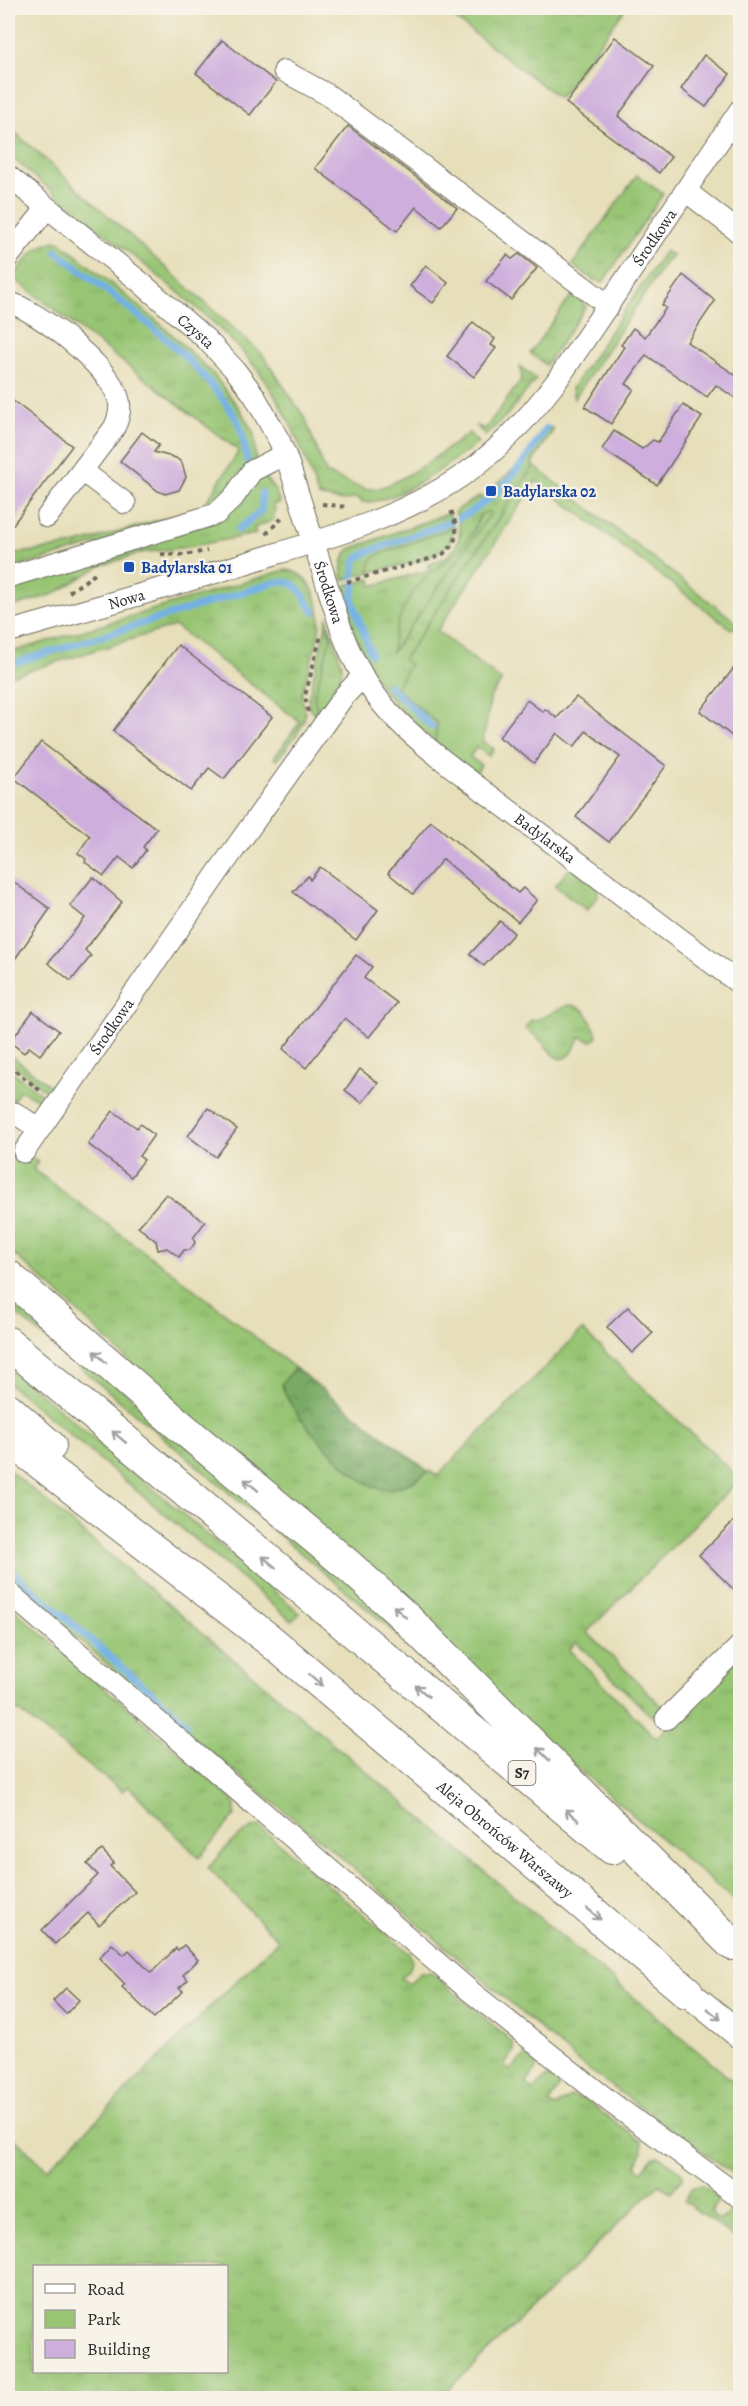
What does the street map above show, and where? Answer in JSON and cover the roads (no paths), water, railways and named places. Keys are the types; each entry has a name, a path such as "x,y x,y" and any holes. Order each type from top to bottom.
{"highway":[{"path":"8,1276 179,1425 349,1566 406,1618 736,1947"},
{"name":"S7","path":"8,1343 582,1824 736,1947"},
{"path":"8,1409 265,1636"},
{"path":"8,1438 265,1636"},
{"name":"Aleja Obrońców Warszawy","path":"265,1636 687,1992"}],"main road":[{"name":"Aleja Obrońców Warszawy","path":"687,1992 741,2036"}],"street":[{"path":"284,71 328,95 609,306"},
{"name":"Środkowa","path":"24,1152 307,746 344,696 362,677 343,635 315,543 415,504 441,490 481,462 501,444 545,397 741,110"},
{"name":"Czysta","path":"8,176 140,281 212,345 235,370 254,395 285,454 315,543"},
{"path":"686,191 741,233"},
{"path":"8,257 47,208"},
{"path":"8,303 37,317 89,357 103,371 118,397 119,418 114,428 47,517"},
{"path":"8,577 209,517 228,504 252,471 285,454"},
{"path":"82,471 125,503"},
{"name":"Nowa","path":"8,632 315,543"},
{"name":"Badylarska","path":"362,677 387,712 425,746 741,984"},
{"path":"15,1113 39,1129"},
{"path":"8,1592 470,1991 609,2101 741,2197"},
{"path":"666,1719 741,1646"}],"waterway":[{"path":"56,251 154,328 200,372 237,420 247,460"},
{"path":"459,518 486,501 509,480 529,455 546,428"},
{"path":"238,530 261,511 262,493"},
{"path":"353,576 356,559 368,552 450,522"},
{"path":"8,665 276,582 296,586 314,612"},
{"path":"355,585 352,599 371,654"},
{"path":"388,685 432,727"},
{"path":"8,1568 187,1724"}],"place":[{"name":"Badylarska 02","path":"491,491"},
{"name":"Badylarska 01","path":"129,567"}]}
